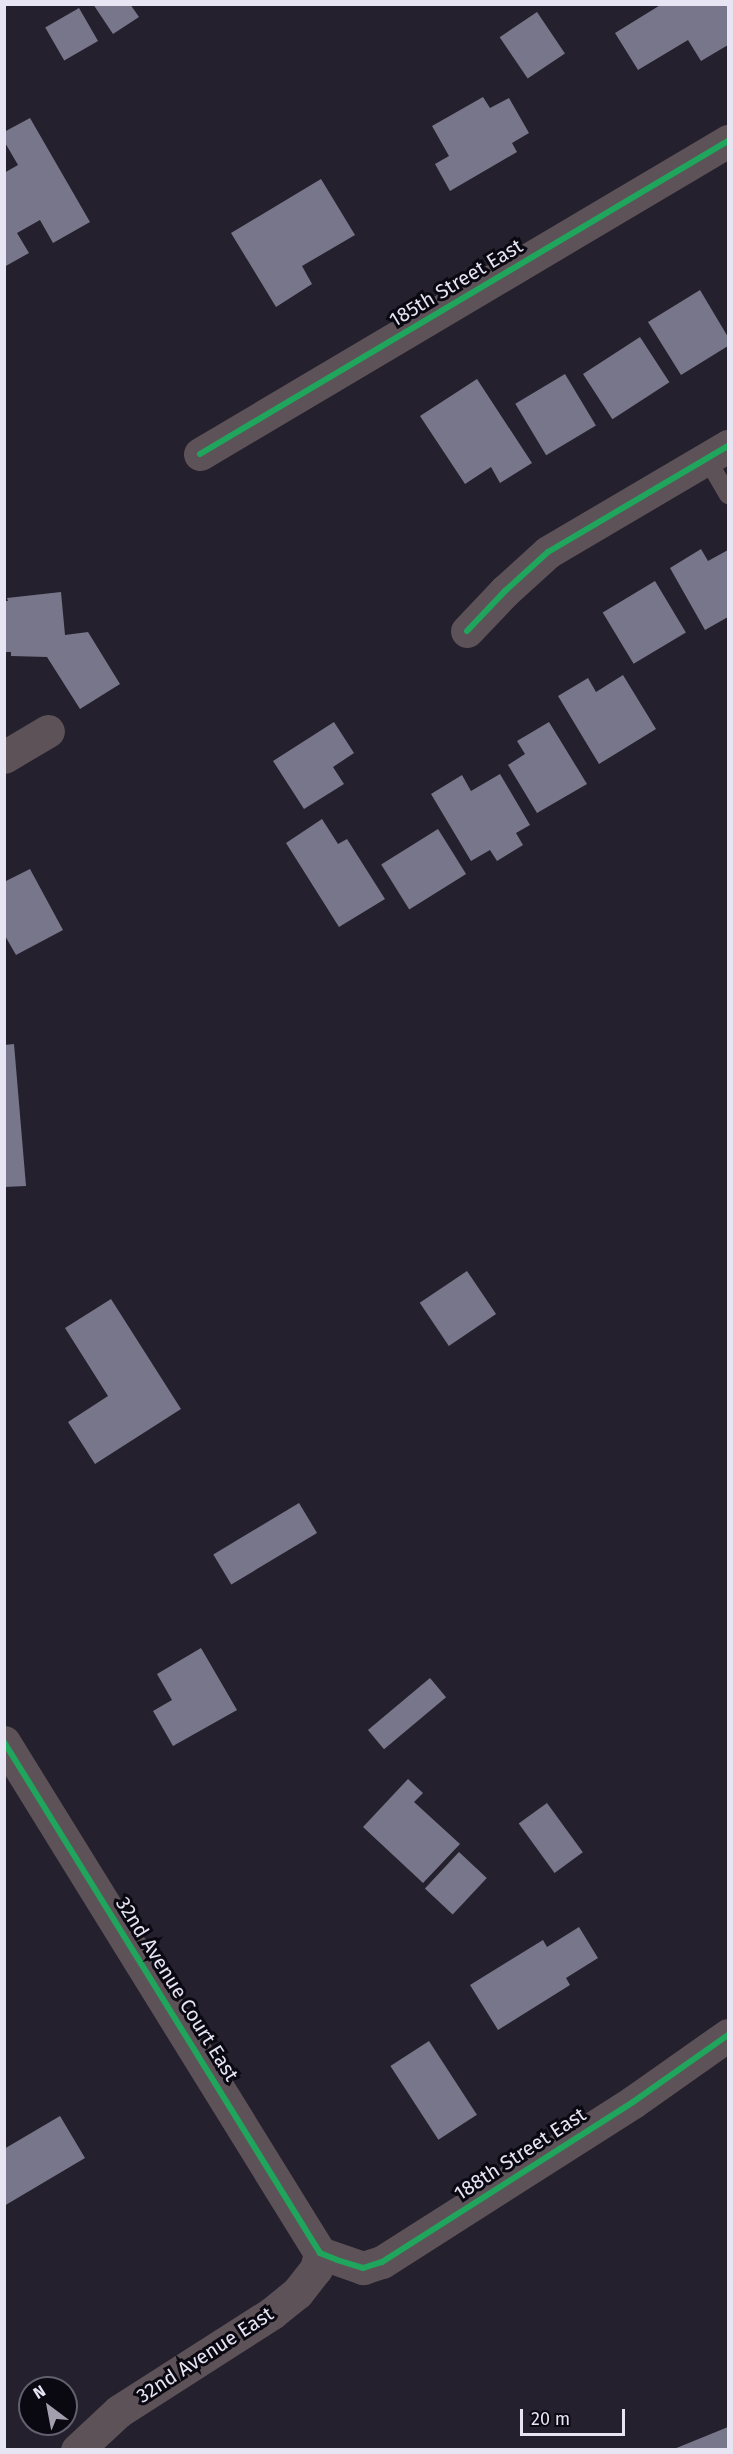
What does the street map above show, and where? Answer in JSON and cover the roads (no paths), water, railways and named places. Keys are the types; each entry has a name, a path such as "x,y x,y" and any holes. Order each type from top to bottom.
{"street":[{"name":"185th Street East","path":"200,454 729,141"},
{"path":"466,632 505,591 548,552 718,452"},
{"path":"4,757 48,731"},
{"name":"32nd Avenue Court East","path":"4,1742 320,2253"},
{"name":"188th Street East","path":"320,2253 363,2268 382,2262 633,2102 729,2035"},
{"name":"32nd Avenue East","path":"77,2450 119,2411 297,2293 316,2269 320,2253"}],"lane":[{"path":"718,452 729,495"}]}
